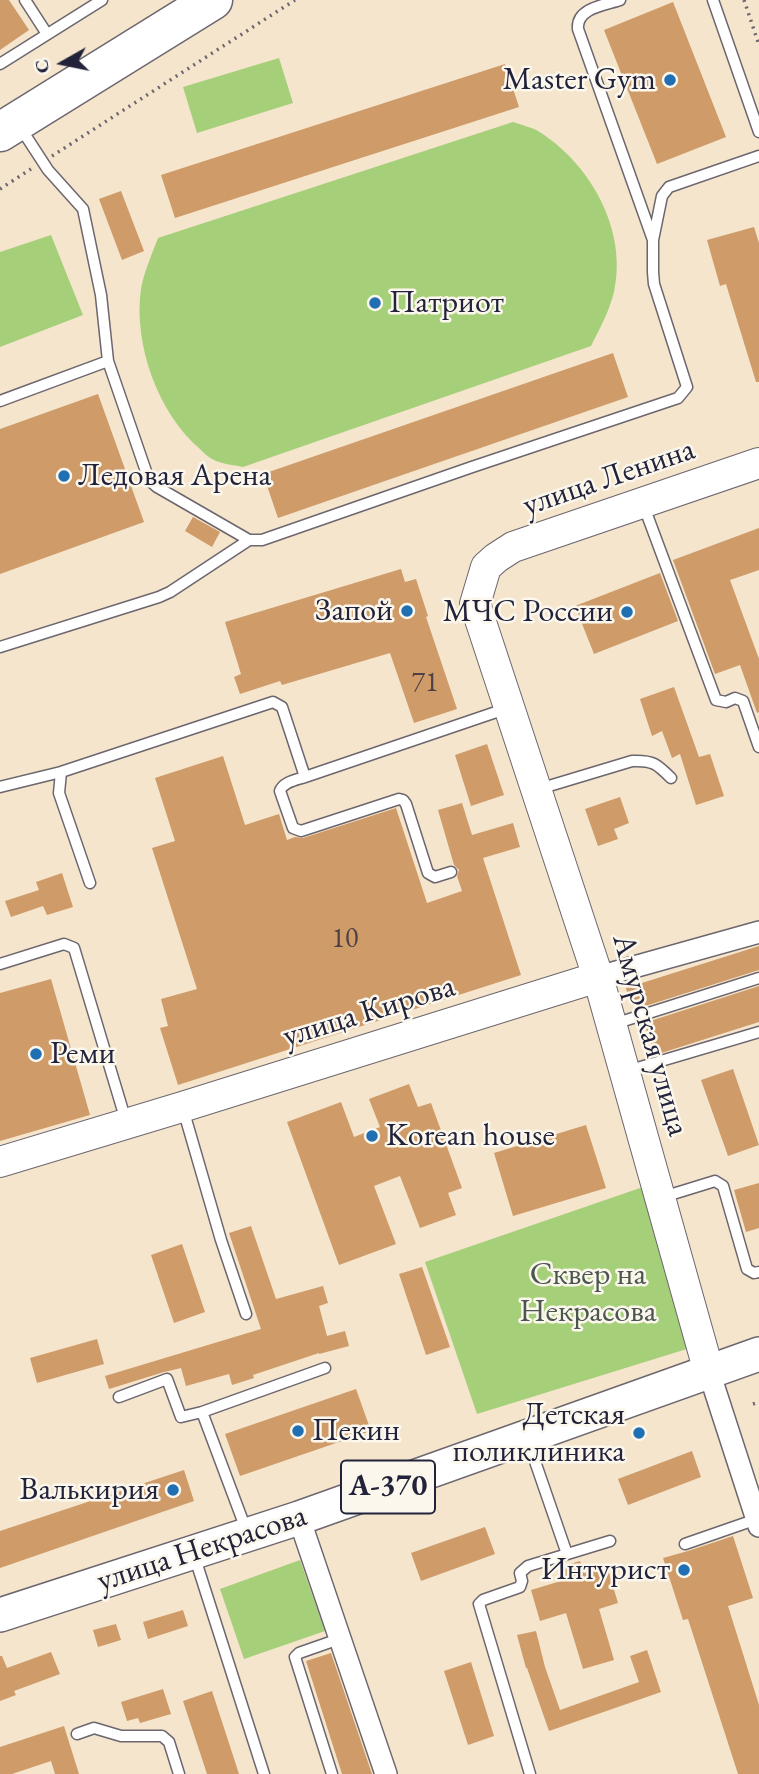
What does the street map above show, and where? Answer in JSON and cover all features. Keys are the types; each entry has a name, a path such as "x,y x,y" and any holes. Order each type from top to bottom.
{"highway":[{"path":"8,127 200,4"}],"main road":[{"name":"улица Ленина","path":"486,567 513,547 759,463"},
{"name":"Амурская улица","path":"486,567 475,604 598,977 709,1372"},
{"name":"улица Кирова","path":"0,1162 598,977"},
{"name":"улица Некрасова","path":"0,1615 299,1518 759,1354"}],"street":[{"name":"улица Кирова","path":"598,977 759,932"},
{"name":"Амурская улица","path":"709,1372 758,1523"},
{"path":"299,1518 386,1774"}],"lane":[{"path":"24,0 47,34"},
{"path":"0,64 102,0"},
{"path":"620,0 587,11 580,16 578,29 653,240"},
{"path":"713,0 759,132"},
{"path":"8,127 43,162 83,209 101,295 108,361 149,480 249,540 262,540 678,398 687,387 654,284 653,272 653,240 662,196 669,187 759,156"},
{"path":"0,401 108,361"},
{"path":"643,504 716,700 726,702 735,698 743,701 759,747"},
{"path":"0,647 159,597 249,540"},
{"path":"0,787 61,772 273,702 282,707 305,777"},
{"path":"451,872 435,877 428,873 403,800 399,799 301,831 293,828 282,787 508,708"},
{"path":"536,790 632,761 646,760 657,764 671,778"},
{"path":"61,772 59,793 90,883"},
{"path":"0,964 64,944 74,948 127,1124"},
{"path":"611,1025 759,978"},
{"path":"624,1072 759,1032"},
{"path":"182,1107 246,1314"},
{"path":"660,1197 715,1181 723,1186 747,1269 754,1273 759,1272"},
{"path":"119,1397 167,1380 181,1417 325,1368"},
{"path":"202,1412 248,1535"},
{"path":"526,1437 567,1555"},
{"path":"685,1544 758,1523"},
{"path":"530,1774 479,1604 483,1600 520,1587 520,1573 528,1566 611,1541"},
{"path":"193,1552 264,1774"},
{"path":"332,1774 295,1657 299,1653 340,1639"},
{"path":"77,1734 94,1728 121,1736 162,1736 169,1742 179,1774"}],"path":[{"path":"0,189 295,0"},
{"path":"744,0 759,45"},
{"path":"753,1404 759,1402"}],"green space":[{"path":"279,58 293,103 197,133 183,87"},
{"name":"Патриот","path":"513,122 538,131 574,161 601,200 610,222 617,269 614,292 591,346 243,467 223,463 204,453 172,417 152,376 145,354 141,332 141,289 158,238"},
{"path":"51,235 83,315 0,347 0,252"},
{"name":"Сквер на Некрасова","path":"643,1187 690,1348 477,1414 425,1262"},
{"path":"300,1560 325,1631 244,1659 220,1589"}],"building":[{"path":"0,0 9,0 29,30 0,50"},
{"path":"673,2 726,137 657,164 604,30"},
{"path":"505,64 519,107 175,218 161,175"},
{"path":"121,191 144,251 122,260 99,199"},
{"path":"754,227 759,243 759,382 756,382 726,284 720,286 707,240"},
{"path":"613,353 628,397 278,518 263,474"},
{"name":"Ледовая Арена","path":"98,394 144,522 0,574 0,429"},
{"path":"193,517 220,532 212,547 185,531"},
{"path":"759,528 759,570 730,580 759,659 757,713 740,665 715,674 673,560"},
{"path":"401,569 405,582 416,579 457,709 414,723 390,653 282,685 280,681 240,694 234,677 241,674 225,622"},
{"path":"660,573 678,621 594,654 575,606"},
{"path":"674,687 699,757 710,754 724,796 696,805 680,754 672,758 662,731 652,736 640,699"},
{"path":"487,744 504,795 471,806 455,755"},
{"path":"223,756 245,825 279,814 287,840 303,838 396,808 427,903 462,891 457,876 459,870 454,865 438,810 462,803 472,835 513,823 520,847 483,858 521,975 178,1085 160,1028 168,1026 161,999 197,989 152,848 175,841 155,778"},
{"path":"620,797 629,823 614,829 618,839 598,846 585,809"},
{"path":"62,873 73,907 47,915 43,906 11,917 5,901 39,890 36,882"},
{"path":"759,946 759,970 639,1008 637,1000 630,1002 626,988"},
{"name":"Реми","path":"51,979 90,1115 0,1141 0,993"},
{"path":"759,986 759,1022 655,1055 644,1023"},
{"path":"733,1069 759,1145 728,1156 701,1080"},
{"path":"409,1084 418,1107 431,1103 462,1188 448,1193 456,1215 420,1228 400,1176 374,1186 396,1244 339,1265 287,1122 341,1102 354,1137 380,1127 369,1099"},
{"path":"586,1125 606,1188 513,1216 494,1153"},
{"path":"759,1183 759,1228 746,1232 734,1190"},
{"path":"251,1226 276,1299 323,1286 328,1303 319,1306 327,1336 345,1331 349,1346 253,1375 254,1378 232,1385 229,1374 186,1386 181,1368 109,1389 105,1376 261,1329 229,1233"},
{"path":"182,1244 205,1312 174,1323 151,1255"},
{"path":"422,1267 450,1347 426,1355 399,1274"},
{"path":"97,1339 104,1364 37,1383 30,1358"},
{"path":"356,1389 371,1431 240,1476 225,1434"},
{"path":"692,1451 701,1477 628,1505 618,1479"},
{"path":"184,1470 194,1501 0,1568 0,1531"},
{"path":"485,1527 495,1554 421,1581 411,1553"},
{"path":"733,1536 753,1598 728,1606 759,1705 759,1774 738,1774 688,1619 683,1620 663,1558"},
{"path":"580,1561 584,1573 607,1566 618,1603 599,1609 614,1660 583,1669 566,1613 540,1621 531,1590 561,1581 557,1568"},
{"path":"183,1610 188,1626 148,1639 143,1622"},
{"path":"116,1624 121,1640 98,1647 93,1630"},
{"path":"536,1631 560,1710 639,1682 630,1656 647,1650 661,1692 549,1731 517,1635"},
{"path":"51,1652 60,1674 14,1691 16,1695 0,1701 0,1656 7,1668"},
{"path":"331,1653 372,1774 342,1774 306,1661"},
{"path":"471,1662 494,1736 468,1745 444,1671"},
{"path":"163,1689 171,1714 140,1723 138,1718 127,1721 121,1702"},
{"path":"212,1691 239,1774 207,1774 183,1701"},
{"path":"64,1726 79,1774 55,1774 51,1761 12,1774 0,1774 0,1747"}],"place":[{"name":"Master Gym","path":"670,80"},
{"name":"Патриот","path":"375,303"},
{"name":"Ледовая Арена","path":"64,476"},
{"name":"Запой","path":"407,611"},
{"name":"МЧС России","path":"627,612"},
{"name":"Реми","path":"36,1054"},
{"name":"Korean house","path":"372,1136"},
{"name":"Пекин","path":"298,1431"},
{"name":"Детская поликлиника","path":"639,1433"},
{"name":"Валькирия","path":"173,1490"},
{"name":"Интурист","path":"684,1570"}]}
